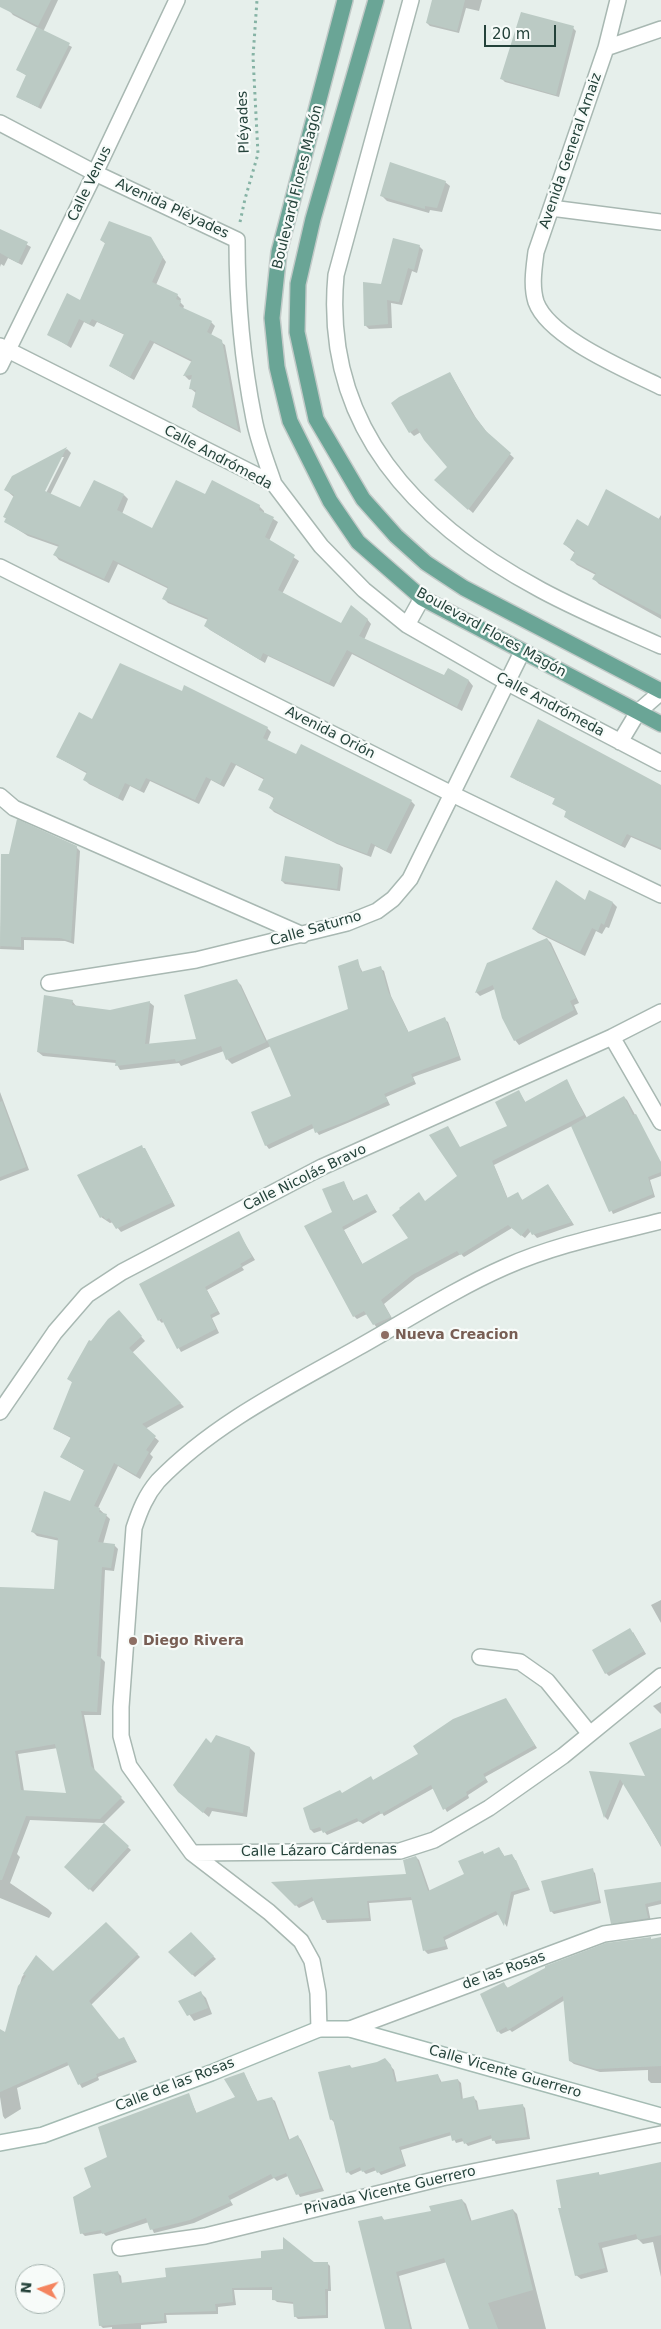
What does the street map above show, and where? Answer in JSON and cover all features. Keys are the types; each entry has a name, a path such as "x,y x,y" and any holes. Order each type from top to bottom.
{"main road":[{"name":"Boulevard Flores Magón","path":"345,0 279,252 272,318 278,367 290,421 330,501 358,542 422,598 661,724"},
{"name":"Boulevard Flores Magón","path":"376,0 313,220 298,284 297,332 316,419 363,499 396,536 426,563 464,588 661,691"}],"street":[{"name":"Calle Venus","path":"0,366 4,348 95,173 177,0"},
{"path":"411,0 336,275 333,306 335,334 339,364 349,394 362,424 380,457 413,497 467,543 541,590 661,646"},
{"name":"Avenida General Arnaiz","path":"618,0 606,48 536,252 533,278 536,302 554,327 577,343 661,387"},
{"path":"606,48 661,30"},
{"name":"Avenida Pléyades","path":"0,123 95,173 237,240"},
{"path":"551,208 661,222"},
{"path":"237,240 237,293 242,350 254,421 274,484"},
{"name":"Calle Andrómeda","path":"4,348 274,484 321,546 364,590 408,625 508,683 661,763"},
{"name":"Avenida Orión","path":"0,566 452,794 661,895"},
{"path":"408,625 422,598"},
{"name":"Calle Saturno","path":"49,983 196,960 304,935 347,923 370,914 393,899 410,878 522,652"},
{"path":"620,742 638,712 661,691"},
{"path":"0,796 14,808 304,935"},
{"name":"Calle Nicolás Bravo","path":"0,1412 55,1332 87,1295 122,1272 322,1167 612,1037 661,1012"},
{"path":"612,1037 661,1122"},
{"path":"319,2029 317,1985 312,1961 301,1941 269,1912 192,1853 129,1766 121,1736 121,1707 134,1528 142,1503 158,1482 204,1439 305,1378 505,1267 560,1247 661,1220"},
{"path":"480,1656 520,1662 547,1681 590,1734"},
{"name":"Calle Lázaro Cárdenas","path":"192,1853 400,1852 434,1840 489,1808 563,1756 661,1676"},
{"name":"de las Rosas","path":"350,2029 604,1934 661,1926"},
{"name":"Calle de las Rosas","path":"0,2143 43,2135 211,2073 319,2029 350,2029"},
{"name":"Calle Vicente Guerrero","path":"350,2029 661,2116"},
{"name":"Privada Vicente Guerrero","path":"120,2248 205,2236 442,2178 661,2134"}],"path":[{"name":"Pléyades","path":"237,240 244,199 258,154 253,57 257,0"}],"building":[{"path":"0,0 51,0 38,26 0,7"},
{"path":"432,0 465,0 457,31 426,23"},
{"path":"521,12 574,26 556,95 500,79"},
{"path":"37,27 70,43 38,107 16,97 26,75 16,70"},
{"path":"390,162 446,181 437,208 425,206 425,209 380,196"},
{"path":"109,221 151,237 163,257 152,282 178,294 176,299 181,301 179,306 212,321 207,332 222,340 238,430 192,407 196,390 189,389 192,375 183,376 192,360 150,340 130,377 109,366 124,334 92,319 89,324 79,319 67,345 47,335 67,293 80,300 105,243 100,240"},
{"path":"0,229 28,242 18,263 0,253"},
{"path":"393,238 420,245 414,270 408,268 399,302 387,300 388,324 364,326 363,282 381,284"},
{"path":"450,372 472,413 486,431 511,453 468,510 434,480 447,467 424,440 417,428 409,433 391,403 399,397"},
{"path":"67,447 45,491 80,507 94,480 124,494 117,510 152,528 176,480 205,494 212,480 260,505 259,510 274,517 265,537 295,555 278,590 341,623 351,605 368,619 359,636 444,675 448,668 469,680 457,707 347,650 329,683 263,653 260,660 204,626 208,618 162,599 168,587 113,560 104,579 53,555 59,545 22,532 4,522 6,518 3,517 14,495 4,490 12,476"},
{"path":"606,489 661,520 661,615 592,579 596,573 570,560 575,551 563,544 577,519 588,526"},
{"path":"120,663 182,691 184,685 268,727 263,738 296,754 301,744 412,800 386,851 371,843 367,854 332,841 269,808 274,797 258,790 264,778 231,762 220,784 206,777 195,800 146,778 140,790 125,783 118,798 83,780 87,772 56,757 79,712 92,719"},
{"path":"538,719 661,785 661,848 627,834 621,845 564,817 566,811 552,804 555,798 510,777"},
{"path":"17,819 77,846 71,941 60,938 21,937 21,947 0,946 1,854 9,854"},
{"path":"285,856 340,864 337,889 281,881"},
{"path":"556,880 585,900 589,890 613,902 604,925 601,923 598,931 592,928 580,952 532,929"},
{"path":"547,938 576,998 570,1001 574,1010 514,1041 502,1018 493,985 475,993 487,963"},
{"path":"358,959 361,972 381,966 388,991 408,1032 445,1017 459,1056 411,1074 414,1081 384,1094 388,1101 347,1121 315,1133 312,1124 265,1146 251,1112 291,1096 267,1040 348,1009 338,966"},
{"path":"237,979 266,1042 226,1060 221,1046 176,1062 175,1059 115,1066 116,1060 37,1052 44,995 73,1000 72,1005 110,1010 150,1001 145,1044 196,1039 184,995"},
{"path":"567,1079 584,1115 492,1161 507,1198 518,1192 522,1200 548,1184 572,1222 532,1235 528,1228 521,1236 508,1225 460,1255 457,1251 412,1275 381,1300 391,1317 373,1325 364,1311 353,1317 304,1226 332,1212 322,1189 344,1181 352,1201 367,1194 375,1209 342,1227 362,1264 408,1238 392,1215 399,1208 419,1192 425,1201 457,1176 429,1135 448,1126 460,1147 507,1126 495,1102 519,1090 525,1102"},
{"path":"624,1096 633,1115 636,1114 661,1162 661,1172 648,1177 653,1194 609,1212 571,1126"},
{"path":"2,1101 26,1167 0,1177 0,1102"},
{"path":"142,1145 173,1202 116,1229 109,1218 106,1220 103,1216 100,1218 77,1175"},
{"path":"239,1231 252,1257 240,1264 242,1266 205,1287 218,1311 210,1315 216,1329 177,1349 161,1318 158,1321 139,1284"},
{"path":"119,1310 142,1336 129,1348 181,1403 142,1424 156,1436 146,1450 149,1452 136,1475 114,1463 94,1506 100,1508 99,1512 107,1514 98,1542 115,1544 111,1568 102,1567 97,1656 101,1657 97,1712 81,1711 91,1766 122,1797 100,1819 26,1816 2,1880 0,1880 0,1587 54,1589 58,1538 31,1532 44,1491 70,1501 84,1470 60,1457 71,1437 53,1429 72,1382 67,1379 89,1340 91,1341 108,1319","holes":["55,1744 66,1793 21,1790 15,1751"]},
{"path":"630,1628 644,1651 605,1674 592,1650"},
{"path":"506,1698 535,1745 483,1774 486,1779 466,1792 467,1795 443,1810 431,1785 381,1814 379,1811 359,1822 357,1818 323,1833 320,1827 310,1830 303,1808 340,1790 342,1793 371,1776 373,1780 418,1754 413,1746 453,1719"},
{"path":"661,1728 661,1846 620,1779 604,1818 589,1771 645,1776 629,1743"},
{"path":"216,1735 250,1747 243,1813 207,1807 203,1813 178,1792 173,1785 206,1738 211,1743"},
{"path":"104,1823 129,1846 89,1890 64,1867"},
{"path":"499,1847 504,1856 512,1854 528,1887 511,1892 504,1926 496,1911 443,1937 446,1946 423,1951 411,1897 367,1901 369,1918 322,1920 312,1897 295,1906 271,1882 406,1874 403,1860 416,1856 428,1891 464,1874 458,1861 483,1851 484,1854"},
{"path":"593,1868 599,1900 550,1912 541,1881"},
{"path":"661,1882 661,1900 645,1904 648,1918 611,1924 604,1890"},
{"path":"106,1922 138,1954 89,2001 119,2039 124,2037 135,2059 96,2074 97,2077 78,2085 67,2062 0,2092 0,2029 5,2032 18,1986 26,1976 23,1974 36,1955 53,1971"},
{"path":"191,1932 214,1956 192,1975 168,1952"},
{"path":"651,1937 651,1939 661,1937 661,2066 596,2069 569,2061 563,1996 508,2030 506,2027 497,2032 480,1994 504,1982 507,1988 545,1968 545,1966 606,1943"},
{"path":"201,1991 208,2008 187,2016 178,2001"},
{"path":"385,2058 391,2065 395,2082 438,2074 440,2082 458,2079 461,2099 474,2096 477,2110 523,2104 527,2137 492,2141 491,2135 464,2144 462,2138 452,2141 450,2132 399,2147 404,2163 377,2173 374,2167 362,2172 360,2167 346,2173 333,2119 330,2120 318,2072 350,2065 351,2068 377,2062"},
{"path":"244,2072 257,2101 272,2097 288,2140 298,2135 321,2188 296,2195 286,2173 273,2178 271,2174 228,2196 231,2202 190,2220 150,2230 146,2218 102,2234 101,2230 80,2234 73,2197 91,2187 84,2168 107,2157 98,2127 189,2093 196,2113 235,2097 224,2079"},
{"path":"661,2162 661,2235 638,2240 636,2234 598,2243 605,2268 575,2276 558,2208 561,2208 556,2180 599,2172 599,2175"},
{"path":"462,2199 470,2221 513,2209 533,2290 488,2303 498,2329 469,2329 444,2258 396,2272 410,2329 385,2329 358,2221 382,2216 383,2220 431,2211 429,2206"},
{"path":"283,2237 314,2262 328,2262 328,2289 325,2289 326,2315 294,2317 293,2302 272,2300 272,2287 232,2288 233,2302 215,2304 216,2311 164,2313 164,2321 99,2326 93,2274 118,2271 120,2283 166,2277 165,2268 261,2258 261,2251 283,2249"}],"place":[{"name":"Nueva Creacion","path":"385,1335"},
{"name":"Diego Rivera","path":"133,1641"}]}
